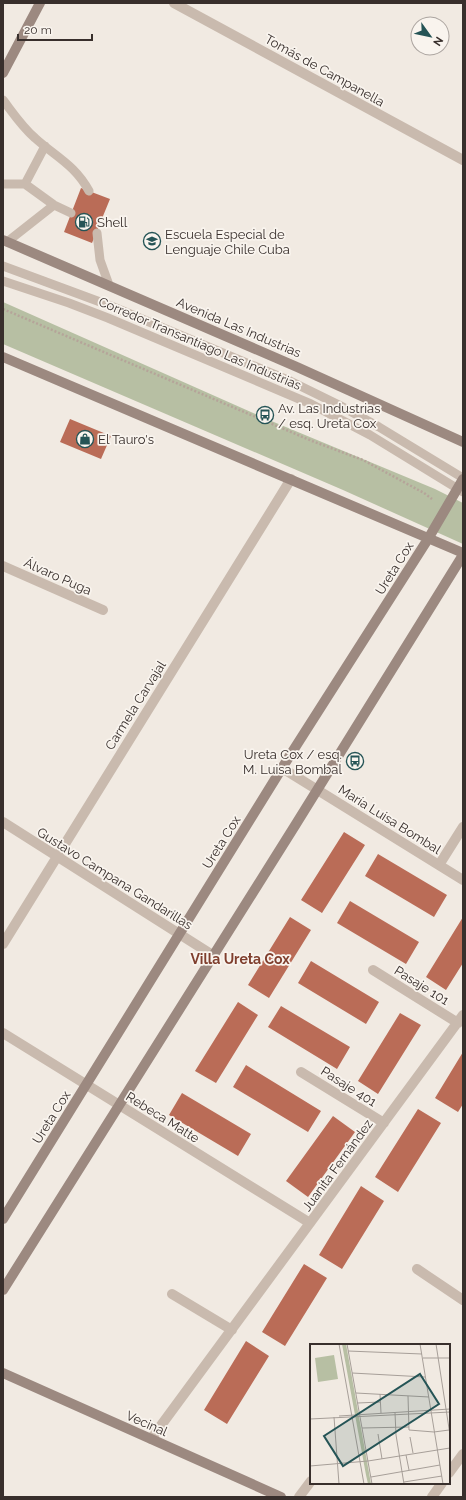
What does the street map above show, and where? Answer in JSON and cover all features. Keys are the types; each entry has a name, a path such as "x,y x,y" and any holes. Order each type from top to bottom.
{"street":[{"path":"3,73 40,3"},
{"name":"Tomás de Campanella","path":"174,3 463,160"},
{"name":"Avenida Las Industrias","path":"5,241 304,370 463,442"},
{"path":"3,357 291,479 463,554 214,956 3,1290"},
{"name":"Ureta Cox","path":"3,1219 282,768 428,539 445,508 460,490 463,478"},
{"name":"Carmela Carvajal","path":"3,944 291,479"},
{"name":"Álvaro Puga","path":"3,566 103,610"},
{"name":"María Luisa Bombal","path":"282,768 463,880"},
{"name":"Gustavo Campana Gandarillas","path":"3,822 214,956"},
{"path":"439,865 463,827"},
{"name":"Pasaje 101","path":"373,970 460,1019"},
{"name":"Juanita Fernández","path":"151,1439 460,1019"},
{"name":"Rebeca Matte","path":"3,1033 310,1223"},
{"name":"Pasaje 401","path":"301,1072 384,1123"},
{"path":"417,1269 463,1300"},
{"path":"172,1294 232,1330"},
{"name":"Vecinal","path":"3,1373 281,1497"},
{"path":"450,1472 463,1454"},
{"path":"299,1497 310,1481"},
{"path":"432,1497 441,1484"}],"lane":[{"path":"3,100 28,131 75,171 83,180 89,191"},
{"path":"25,184 46,146"},
{"path":"3,184 25,184 54,205 71,213"},
{"path":"5,241 54,205"},
{"path":"97,233 100,260 109,285"},
{"name":"Corredor Transantiago Las Industrias","path":"3,266 111,306 290,381 379,427 463,478"},
{"name":"Corredor Transantiago Las Industrias","path":"3,281 108,318 311,404 370,435 460,490"}],"path":[{"path":"3,309 312,441 363,460 424,493 445,508"}],"green space":[{"path":"3,302 269,420 435,489 463,503 463,544 343,490 3,344"}],"building":[{"name":"Shell","path":"81,188 110,199 92,243 64,232"},
{"name":"El Tauro's","path":"70,419 111,436 101,459 60,442"},
{"path":"344,832 365,845 322,913 301,900"},
{"path":"378,854 447,895 434,917 365,876"},
{"path":"350,901 419,942 406,964 337,923"},
{"path":"290,917 311,930 269,998 248,985"},
{"path":"463,917 463,963 446,990 426,977"},
{"path":"311,961 379,1002 366,1024 298,983"},
{"path":"238,1002 258,1015 216,1083 195,1071"},
{"path":"281,1006 350,1047 337,1069 268,1027"},
{"path":"400,1013 421,1025 378,1094 358,1081"},
{"path":"463,1052 463,1104 458,1112 435,1098"},
{"path":"246,1065 321,1111 308,1132 233,1087"},
{"path":"182,1093 251,1134 238,1156 169,1115"},
{"path":"418,1109 441,1123 398,1192 375,1177"},
{"path":"333,1116 355,1132 308,1197 286,1181"},
{"path":"361,1186 384,1201 342,1269 319,1255"},
{"path":"304,1264 327,1278 285,1346 262,1332"},
{"path":"246,1341 269,1356 227,1424 204,1410"}],"place":[{"name":"Shell","path":"84,222"},
{"name":"Escuela Especial de Lenguaje Chile Cuba","path":"152,241"},
{"name":"Av. Las Industrias / esq. Ureta Cox","path":"265,415"},
{"name":"El Tauro's","path":"85,439"},
{"name":"Ureta Cox / esq. M. Luisa Bombal","path":"355,761"}],"district":[{"name":"Villa Ureta Cox","path":"240,959"}]}
